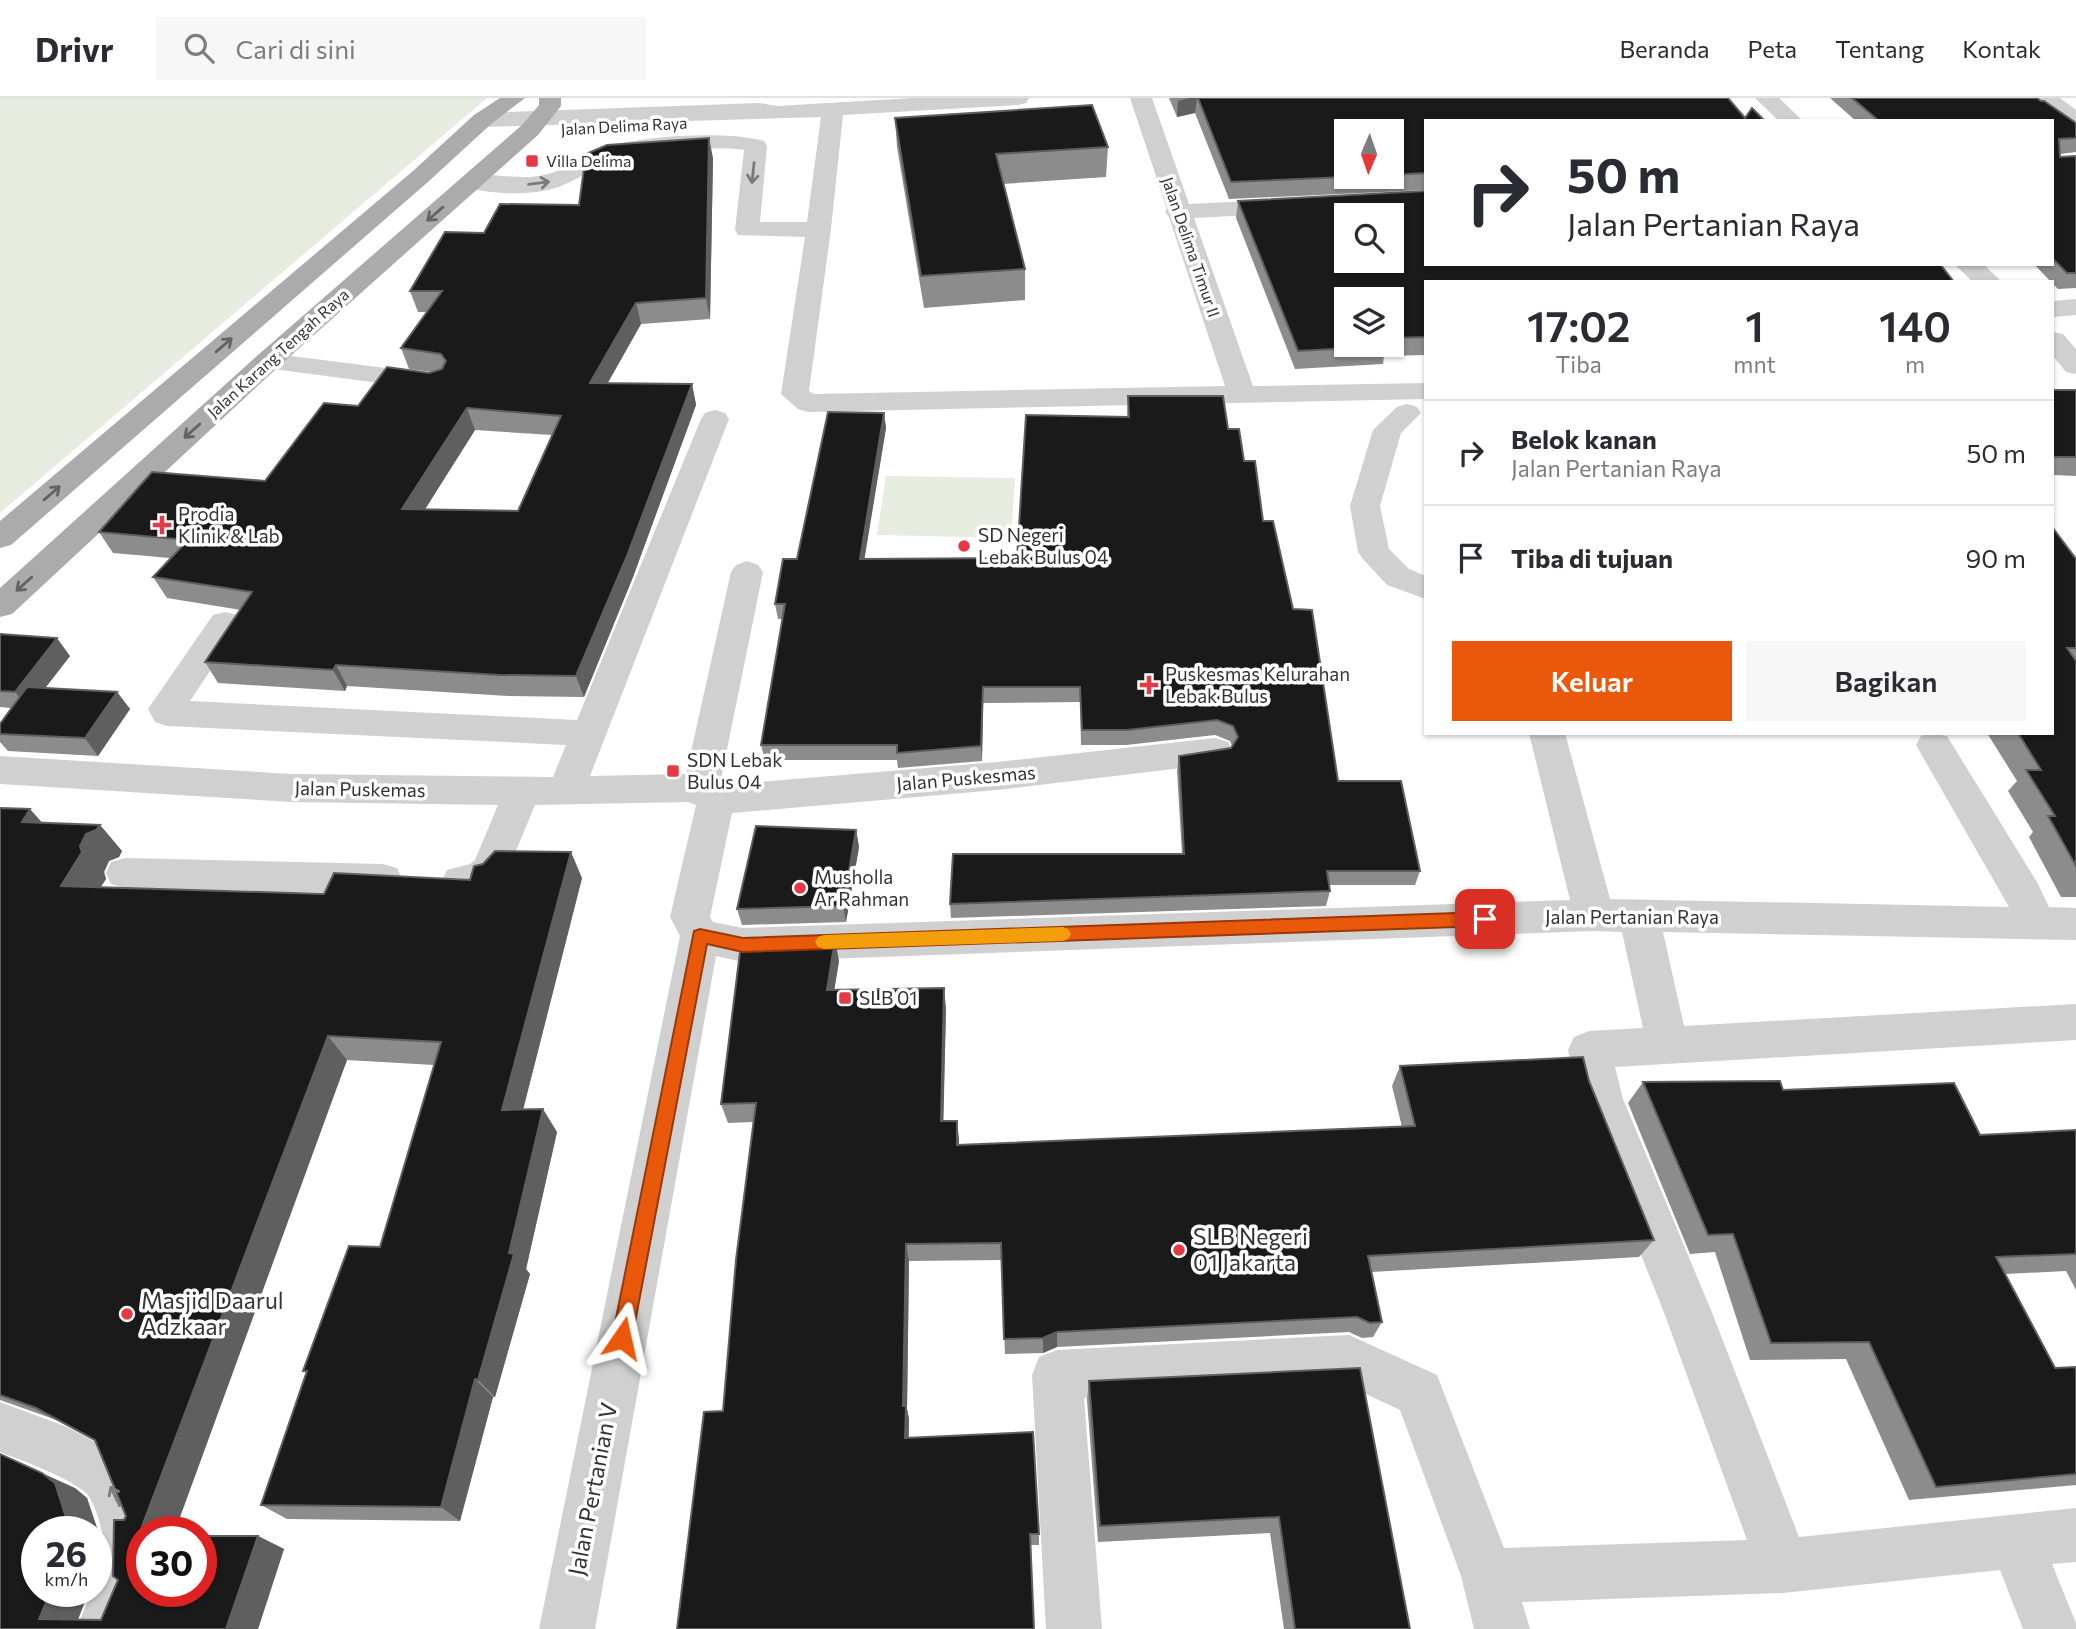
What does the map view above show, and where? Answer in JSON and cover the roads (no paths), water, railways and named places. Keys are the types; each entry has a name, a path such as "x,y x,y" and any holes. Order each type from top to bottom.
{"main road":[{"path":"0,538 400,194 476,125 514,98"},
{"name":"Jalan Karang Tengah Raya","path":"0,606 268,361 471,182 540,116"}],"street":[{"name":"Jalan Delima Raya","path":"476,125 540,116 762,120 782,113 1018,98"},
{"name":"Jalan Delima Timur II","path":"1141,98 1177,212 1242,395"},
{"path":"1766,98 1790,119"},
{"path":"2046,98 2076,120"},
{"path":"821,110 819,229 795,394 808,403 1242,395 1417,402"},
{"path":"471,182 513,186 550,182 615,152 643,147 742,142 756,146 747,230 819,229"},
{"path":"1177,212 1316,205"},
{"path":"1969,266 1987,280"},
{"path":"2054,309 2076,307"},
{"path":"2054,341 2076,366"},
{"path":"268,361 438,383"},
{"path":"2054,379 2076,378"},
{"path":"1417,402 1387,430 1365,506 1374,552 1398,577 1424,587"},
{"path":"583,790 587,733 715,419"},
{"path":"700,936 690,917 702,792 747,572"},
{"path":"225,623 166,709 167,713 587,733"},
{"path":"1548,735 1594,915"},
{"path":"1934,745 2023,893 2037,924"},
{"name":"Jalan Puskesmas","path":"702,792 997,776 1215,751"},
{"name":"Jalan Puskemas","path":"0,771 291,788 702,792"},
{"path":"125,873 465,881 481,877 490,869 522,791"},
{"name":"Jalan Pertanian Raya","path":"700,936 743,945 1594,915 2076,923"},
{"path":"1639,916 1667,1043"},
{"name":"Jalan Pertanian V","path":"566,1629 700,936"},
{"path":"1783,1566 1689,1315 1601,1099 1589,1049 2076,1022"},
{"path":"1074,1629 1057,1375 1349,1360 1419,1393 1488,1576 1502,1629"},
{"path":"0,1427 49,1446 105,1475 125,1520 133,1557 104,1629"},
{"path":"1488,1576 1783,1566 2076,1535"},
{"path":"2015,1541 2051,1629"}],"place":[{"name":"Villa Delima","path":"532,161"},
{"name":"Prodia Klinik & Lab","path":"162,525"},
{"name":"SD Negeri Lebak Bulus 04","path":"964,546"},
{"name":"Puskesmas Kelurahan Lebak Bulus","path":"1149,685"},
{"name":"SDN Lebak Bulus 04","path":"673,771"},
{"name":"Musholla Ar Rahman","path":"800,888"},
{"name":"SLB 01","path":"845,998"},
{"name":"SLB Negeri 01 Jakarta","path":"1179,1250"},
{"name":"Masjid Daarul Adzkaar","path":"127,1314"}]}
